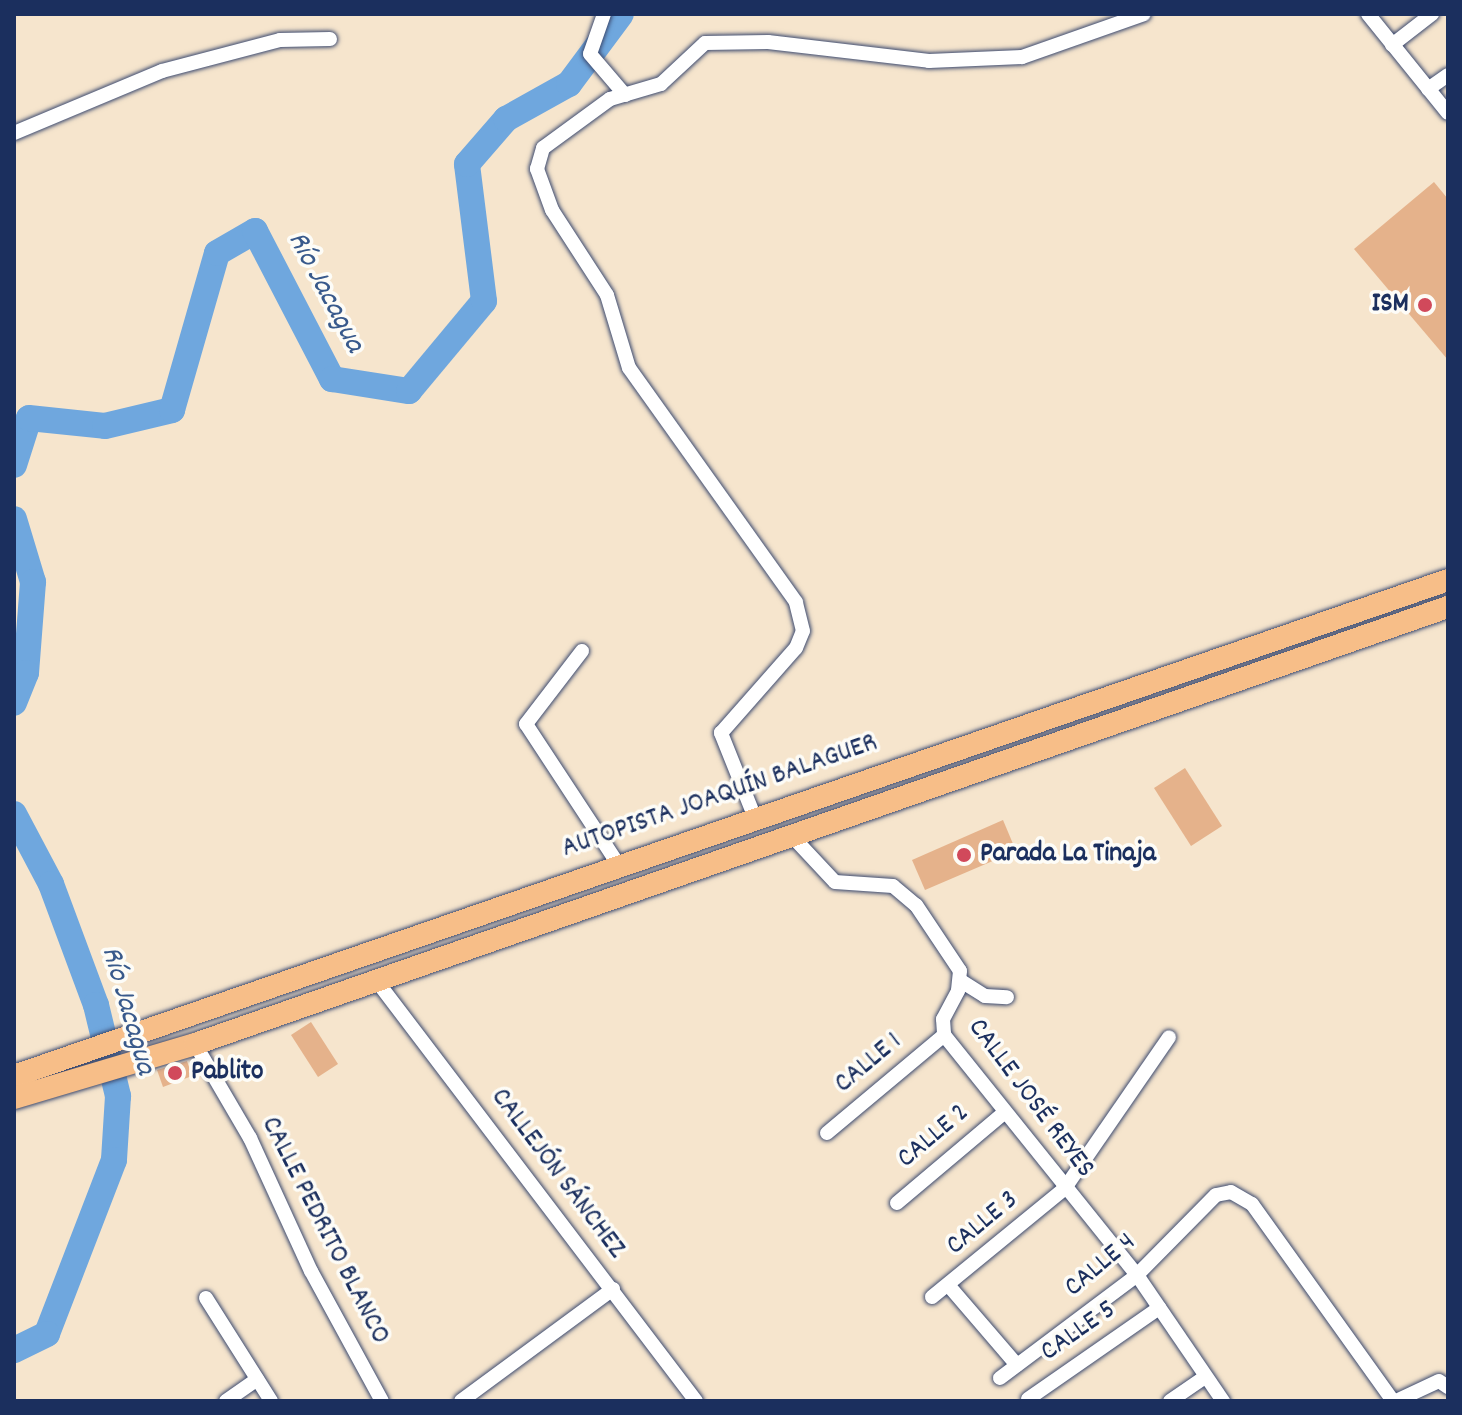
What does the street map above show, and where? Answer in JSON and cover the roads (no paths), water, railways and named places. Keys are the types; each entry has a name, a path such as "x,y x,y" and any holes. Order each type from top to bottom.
{"highway":[{"name":"AUTOPISTA JOAQUÍN BALAGUER","path":"14,1098 139,1031 1448,580"},
{"name":"AUTOPISTA JOAQUÍN BALAGUER","path":"14,1076 39,1068 67,1070 153,1057 195,1044 1448,607"},
{"path":"14,1068 39,1068"}],"street":[{"path":"604,14 590,54 625,95"},
{"path":"755,818 721,733 796,648 803,631 796,602 629,368 607,295 552,210 537,169 543,148 610,99 661,84 705,43 768,42 929,61 1022,57 1144,14"},
{"path":"1368,14 1448,113"},
{"path":"1392,45 1432,14"},
{"path":"14,133 162,71 280,40 330,39"},
{"path":"1428,89 1448,75"},
{"path":"582,651 526,724 618,864"},
{"name":"CALLE JOSÉ REYES","path":"791,835 835,882 848,887 881,884 902,892 955,958 961,981 943,1019 944,1035 1137,1275 1223,1401"},
{"name":"CALLEJÓN SÁNCHEZ","path":"376,980 613,1289 688,1398"},
{"path":"961,981 985,996 1007,997"},
{"name":"CALLE 1","path":"827,1133 944,1035"},
{"name":"CALLE 3","path":"932,1297 1065,1188 1169,1037"},
{"name":"CALLE PEDRITO BLANCO","path":"195,1044 250,1138 311,1271 382,1401"},
{"name":"CALLE 2","path":"897,1203 1005,1112"},
{"name":"CALLE 4","path":"1000,1378 1137,1275 1216,1195 1231,1192 1252,1204 1394,1401"},
{"path":"949,1286 1017,1365"},
{"path":"461,1401 613,1289"},
{"path":"206,1298 271,1401"},
{"name":"CALLE 5","path":"1028,1399 1159,1308"},
{"path":"1170,1401 1205,1377"},
{"path":"226,1401 257,1379"},
{"path":"1394,1401 1439,1381 1448,1387"}],"waterway":[{"name":"Río Jacagua","path":"14,465 29,418 105,426 172,410 217,253 255,231 332,379 409,391 484,301 467,164 506,119 569,84 621,14"},
{"name":"Río Jacagua","path":"14,519 33,582 26,673 14,703"},
{"name":"Río Jacagua","path":"14,814 51,884 96,1005 118,1096 114,1160 47,1334 14,1350"}],"place":[{"name":"ISM","path":"1425,305"},
{"name":"Parada La Tinaja","path":"964,855"},
{"name":"Pablito","path":"175,1073"}]}
